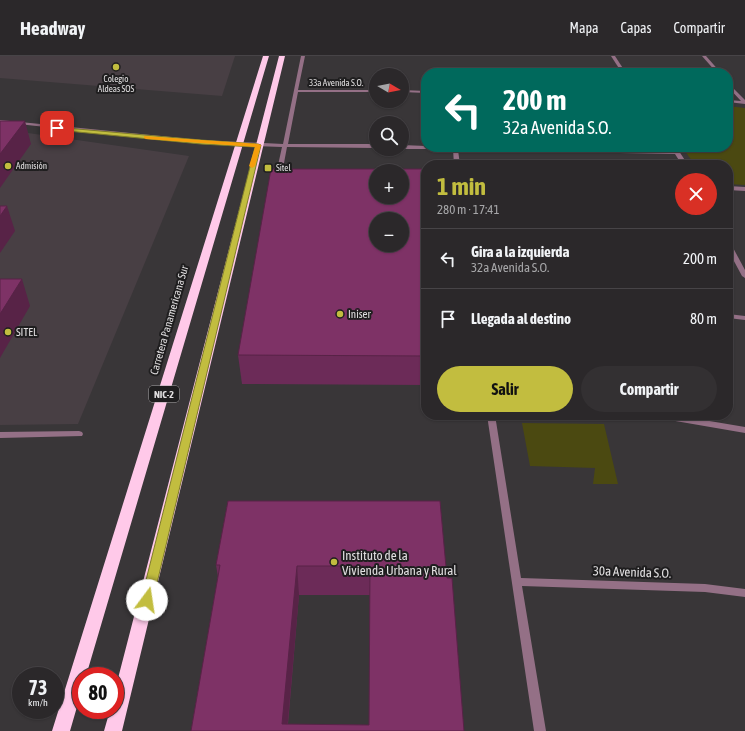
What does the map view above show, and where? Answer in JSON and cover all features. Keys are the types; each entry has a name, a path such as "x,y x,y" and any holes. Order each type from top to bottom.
{"highway":[{"name":"Carretera Panamericana Sur","path":"61,731 266,56"},
{"name":"NIC-2","path":"113,731 170,509 258,145 282,56"}],"street":[{"path":"276,186 303,56"},
{"path":"613,56 621,68"},
{"path":"704,56 715,68"},
{"path":"733,90 745,103"},
{"name":"33a Avenida S.O.","path":"295,91 369,91"},
{"path":"409,92 421,92"},
{"path":"733,102 745,103"},
{"path":"0,121 129,136 239,144 285,146 369,146"},
{"path":"409,147 421,147"},
{"path":"677,152 682,160"},
{"path":"733,188 745,189"},
{"path":"733,253 745,276"},
{"path":"733,317 745,318"},
{"path":"492,420 503,508 517,582 540,731"},
{"path":"687,420 745,430"},
{"path":"0,435 79,434"},
{"name":"30a Avenida S.O.","path":"517,582 705,588 745,592"}],"shaded area":[{"name":"Colegio Aldeas SOS","path":"0,56 235,56 222,96 0,78"},
{"path":"733,107 745,108 745,185 733,184 733,160 691,160 686,152 733,152"},
{"name":"SITEL","path":"0,129 189,156 78,424 0,425"},
{"path":"522,423 604,424 618,484 593,484 595,468 530,466"}],"building":[{"path":"0,121 25,121 0,154"},
{"name":"Iniser","path":"271,169 369,169 369,204 409,204 409,169 421,169 421,356 238,355"},
{"path":"0,206 7,206 0,216"},
{"path":"0,279 22,279 0,314"},
{"path":"228,501 440,501 447,578 452,578 464,731 191,731 220,565 216,565","holes":["297,566 370,566 369,725 282,724"]}],"slow traffic":[{"path":"146,137 258,145 252,166"}],"place":[{"name":"Colegio Aldeas SOS","path":"116,67"},
{"name":"Admisión","path":"8,166"},
{"name":"Sitel","path":"268,168"},
{"name":"Iniser","path":"340,314"},
{"name":"SITEL","path":"8,332"},
{"name":"Instituto de la Vivienda Urbana y Rural","path":"334,562"}],"route":[{"path":"57,128 129,136 258,145 147,600"}]}
